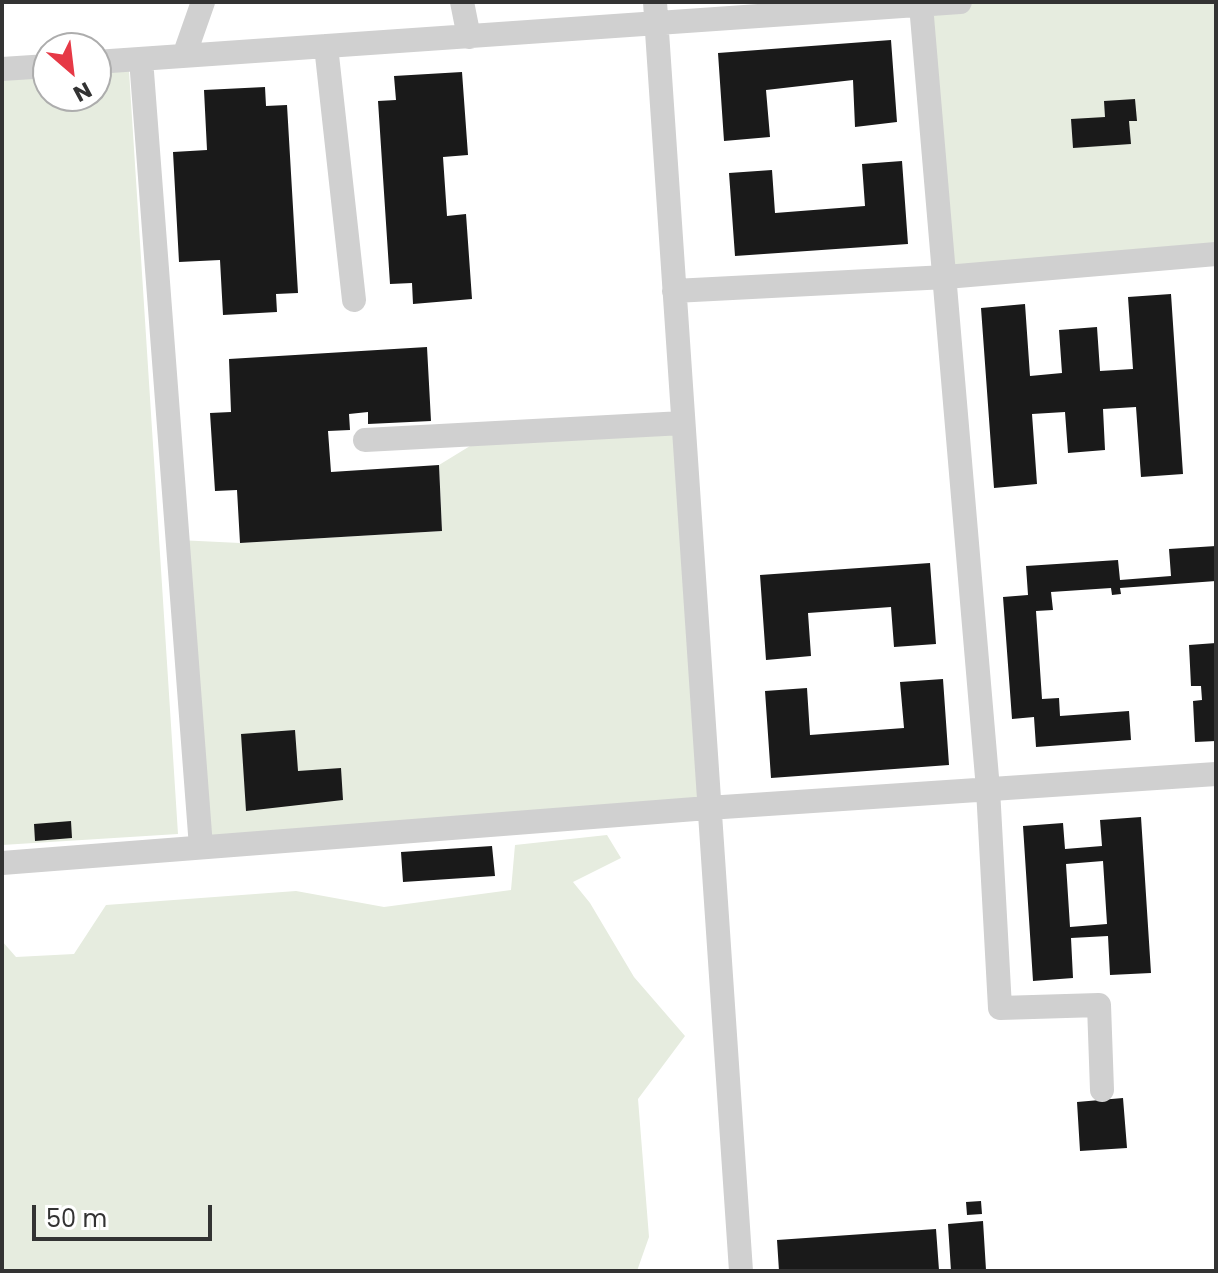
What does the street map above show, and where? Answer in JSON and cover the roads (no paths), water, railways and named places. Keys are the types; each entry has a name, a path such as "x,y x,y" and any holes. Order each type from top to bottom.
{"street":[{"path":"184,56 203,2"},
{"path":"462,2 469,37"},
{"path":"112,61 469,37 656,13 960,2"},
{"path":"921,5 988,789 1000,1008 1099,1005 1102,1090"},
{"path":"656,13 741,1271"},
{"path":"326,46 354,300"},
{"path":"141,59 201,847"},
{"path":"2,69 32,67"},
{"path":"674,291 946,277 1216,254"},
{"path":"365,440 683,423"},
{"path":"2,863 708,808 1216,774"}]}
